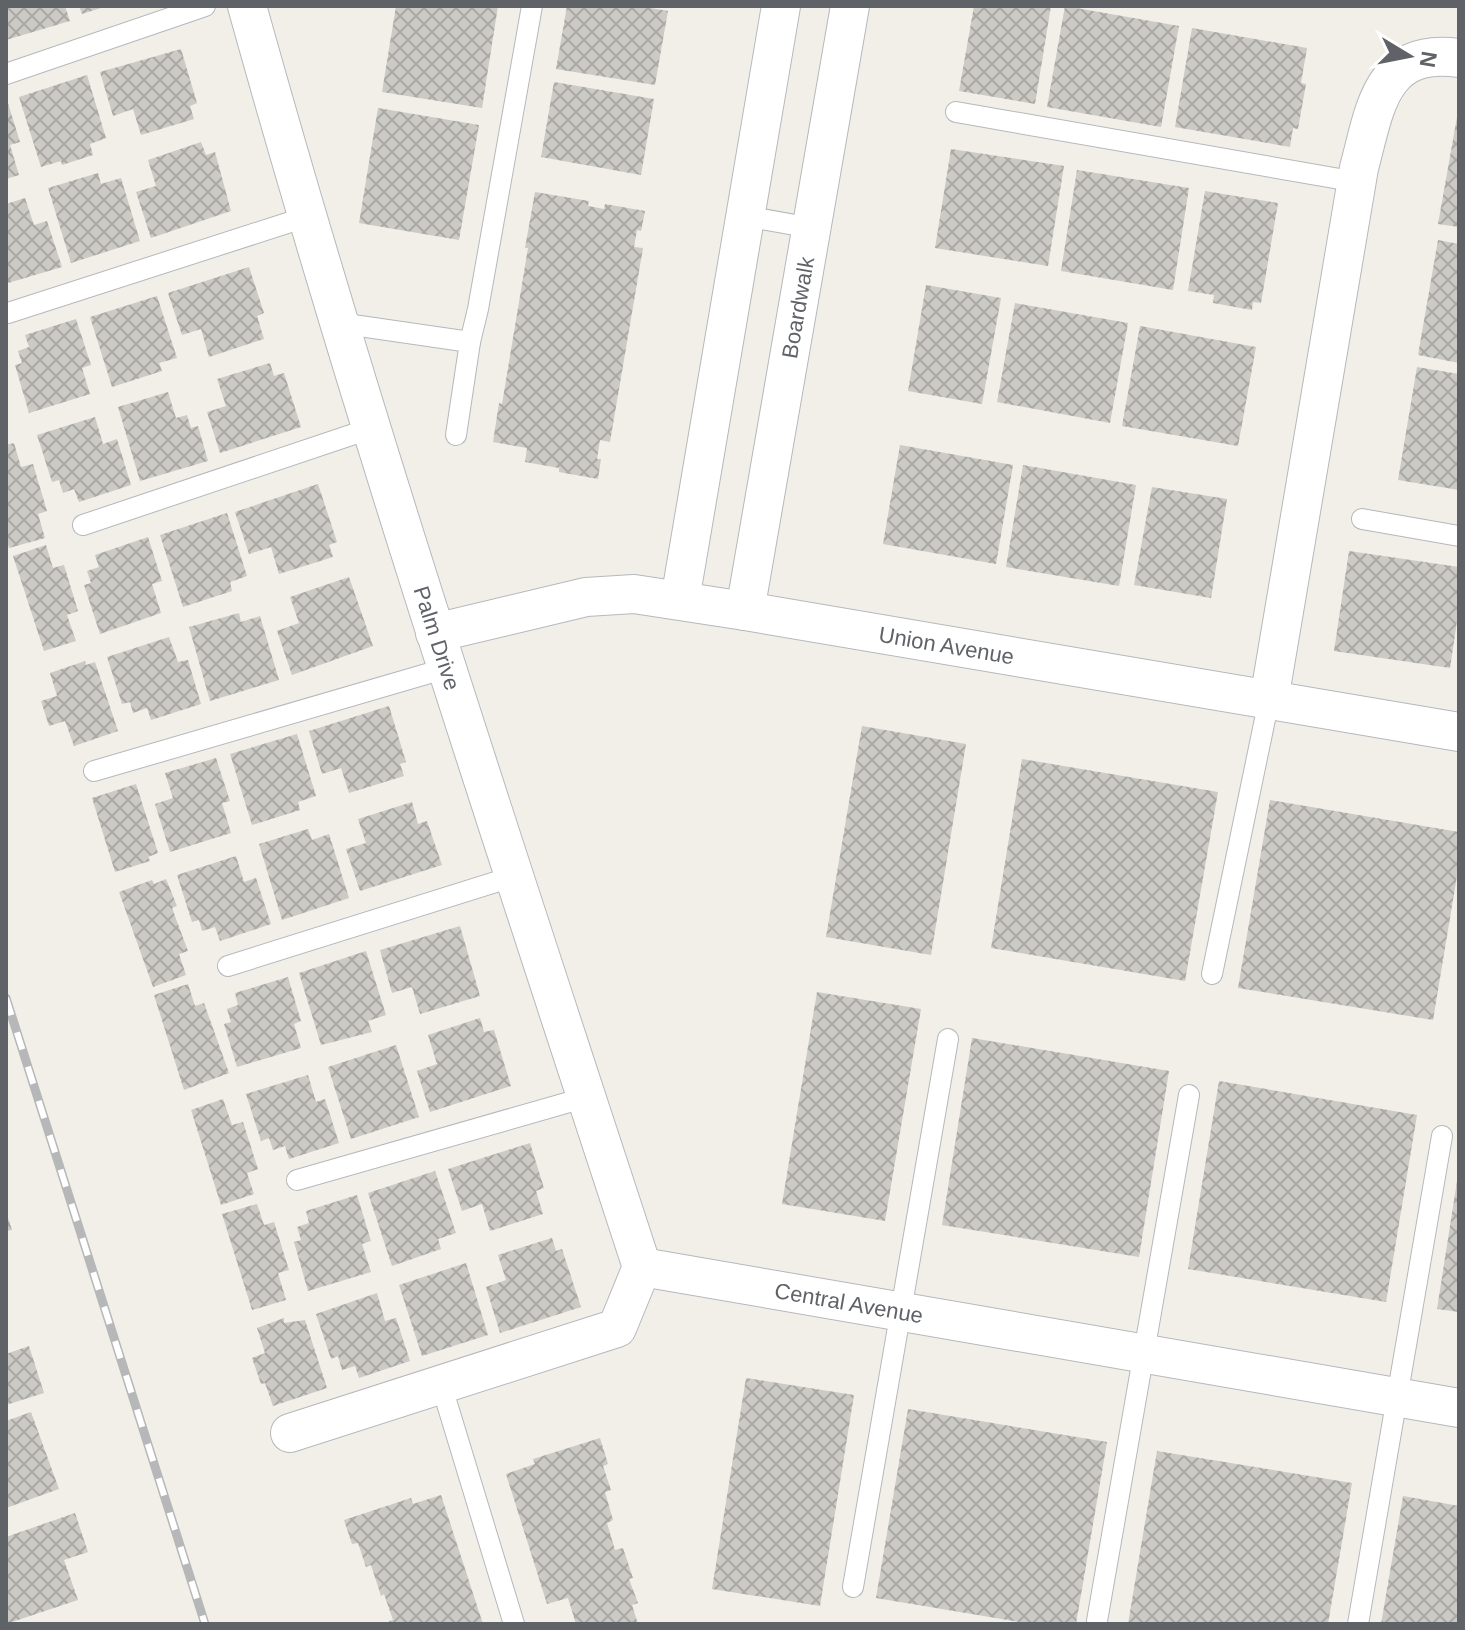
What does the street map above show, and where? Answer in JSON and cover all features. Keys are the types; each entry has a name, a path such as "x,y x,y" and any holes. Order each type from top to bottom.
{"street":[{"name":"Palm Drive","path":"247,6 306,217 441,650 642,1267"},
{"path":"680,600 781,6"},
{"name":"Boardwalk","path":"745,611 850,6"},
{"path":"1269,700 1357,182 1380,91 1406,64 1444,56 1459,58"},
{"name":"Union Avenue","path":"441,650 586,597 634,594 1459,732"},
{"path":"290,1433 617,1328 642,1267"},
{"name":"Central Avenue","path":"642,1267 1459,1408"}],"lane":[{"path":"6,74 205,6"},
{"path":"456,435 470,342 532,6"},
{"path":"956,112 1357,182"},
{"path":"745,216 812,228"},
{"path":"8,313 306,217"},
{"path":"339,323 470,342"},
{"path":"83,525 372,428"},
{"path":"1362,519 1459,536"},
{"path":"94,771 441,650"},
{"path":"1212,974 1269,700"},
{"path":"228,966 515,876"},
{"path":"853,1587 948,1039"},
{"path":"1097,1621 1189,1095"},
{"path":"297,1180 587,1097"},
{"path":"1358,1624 1442,1136"},
{"path":"441,1384 514,1624"}],"building":[{"path":"6,6 65,6 70,21 6,40"},
{"path":"79,6 104,6 104,7 82,14"},
{"path":"396,6 498,6 482,108 382,92"},
{"path":"567,6 639,6 668,11 655,85 556,69"},
{"path":"974,6 1051,6 1035,104 959,91"},
{"path":"1065,6 1179,26 1161,127 1047,107"},
{"path":"1192,28 1307,48 1301,83 1306,84 1298,129 1293,128 1290,147 1175,127"},
{"path":"181,49 197,103 190,106 194,119 141,135 133,109 113,116 100,72"},
{"path":"87,75 106,138 90,144 93,155 62,165 61,161 41,167 19,97"},
{"path":"554,82 654,99 641,175 541,157"},
{"path":"7,100 20,142 10,145 19,175 6,179"},
{"path":"378,108 479,125 459,240 359,223"},
{"path":"1459,117 1459,227 1438,224"},
{"path":"201,142 206,155 215,152 231,211 151,238 136,192 156,186 148,160"},
{"path":"951,149 1064,166 1048,266 935,248"},
{"path":"1077,170 1189,188 1173,290 1061,271"},
{"path":"98,173 101,184 121,178 140,241 71,263 48,188"},
{"path":"1205,191 1278,203 1261,303 1253,302 1252,310 1213,303 1214,295 1188,291"},
{"path":"535,192 589,201 588,206 604,209 605,204 645,211 634,247 643,248 610,442 600,440 598,479 525,462 527,448 493,442 499,403 502,404"},
{"path":"25,198 34,225 47,221 62,267 8,283 6,204"},
{"path":"1438,240 1459,244 1459,363 1418,355"},
{"path":"249,267 264,313 257,316 264,339 209,357 201,329 182,335 168,293"},
{"path":"926,285 1001,298 982,404 908,391"},
{"path":"157,296 177,358 159,363 162,371 112,387 90,317"},
{"path":"1015,303 1128,323 1110,423 997,402"},
{"path":"76,319 91,365 82,368 90,394 29,413 15,365 22,363 18,351 29,347 25,335"},
{"path":"1140,326 1256,347 1238,446 1122,426"},
{"path":"270,363 274,376 284,373 301,427 220,453 207,412 226,406 217,379"},
{"path":"1417,367 1459,374 1459,490 1398,480"},
{"path":"168,392 176,418 187,415 191,428 198,426 208,461 140,481 118,407"},
{"path":"95,417 103,444 117,439 131,485 79,502 74,489 63,493 59,480 52,482 37,435"},
{"path":"14,443 21,467 33,464 47,511 38,514 45,538 9,548 6,537 6,445"},
{"path":"900,445 1013,465 996,564 883,544"},
{"path":"1023,465 1136,485 1119,586 1006,567"},
{"path":"318,484 337,542 329,545 333,557 279,574 271,547 249,554 235,512"},
{"path":"1152,487 1227,499 1211,598 1134,585"},
{"path":"227,513 247,576 230,582 232,591 183,607 160,535"},
{"path":"148,537 162,581 152,584 161,613 100,634 84,585 91,583 87,571 99,567 95,555"},
{"path":"46,545 53,568 64,565 78,611 67,615 76,641 44,651 13,556"},
{"path":"1349,551 1459,567 1459,608 1450,668 1334,651"},
{"path":"349,577 373,646 292,675 277,631 299,623 290,597"},
{"path":"239,613 241,622 260,616 279,680 210,701 189,627"},
{"path":"169,637 178,662 188,660 201,704 151,720 147,708 133,713 130,702 122,704 107,657"},
{"path":"85,661 86,665 95,662 118,731 74,746 65,721 49,726 41,701 57,696 50,673"},
{"path":"389,706 406,762 400,764 404,776 349,793 341,768 322,774 309,731"},
{"path":"862,726 966,744 931,955 826,937"},
{"path":"297,734 316,796 298,802 300,810 252,825 230,754"},
{"path":"216,758 230,801 222,803 231,833 170,852 155,804 173,798 165,773"},
{"path":"1022,759 1218,792 1185,981 991,948"},
{"path":"136,784 158,853 148,857 150,861 115,872 92,798"},
{"path":"1270,800 1459,832 1459,864 1433,1020 1238,988"},
{"path":"412,802 418,824 427,821 442,865 360,891 346,849 366,843 358,819"},
{"path":"308,829 312,840 329,834 349,898 282,920 259,844"},
{"path":"236,856 244,882 256,878 271,924 220,941 215,927 202,931 199,920 192,922 177,875"},
{"path":"166,879 177,906 172,908 188,951 179,954 186,975 153,987 119,892 152,880 154,884"},
{"path":"460,926 480,996 420,1014 412,987 392,993 380,950"},
{"path":"366,951 386,1015 368,1021 372,1032 321,1045 299,973"},
{"path":"288,977 301,1021 294,1024 301,1048 237,1067 224,1024 231,1022 227,1009 238,1005 235,993"},
{"path":"188,984 195,1006 204,1003 229,1073 184,1090 154,995"},
{"path":"817,992 921,1009 885,1221 782,1204"},
{"path":"480,1018 484,1032 494,1030 511,1086 430,1112 417,1071 437,1064 428,1035"},
{"path":"972,1038 1169,1071 1139,1257 942,1225"},
{"path":"396,1045 419,1117 351,1139 328,1067"},
{"path":"308,1075 316,1102 325,1099 339,1143 289,1159 285,1146 273,1150 269,1138 261,1141 246,1094"},
{"path":"1219,1081 1417,1115 1386,1302 1188,1269"},
{"path":"223,1099 232,1125 243,1122 258,1169 247,1173 254,1194 221,1205 191,1110"},
{"path":"530,1143 544,1188 536,1191 543,1214 490,1231 482,1204 462,1211 448,1169"},
{"path":"435,1171 456,1233 438,1239 441,1249 392,1266 368,1193"},
{"path":"1459,1182 1459,1312 1437,1309"},
{"path":"357,1195 371,1241 362,1244 371,1272 308,1291 294,1242 301,1240 297,1227 309,1223 306,1211"},
{"path":"257,1204 264,1225 274,1222 289,1270 278,1273 286,1300 252,1310 222,1214"},
{"path":"6,1212 12,1230 6,1231"},
{"path":"552,1238 556,1251 562,1249 581,1307 500,1333 486,1287 506,1280 498,1255"},
{"path":"466,1263 488,1335 422,1356 399,1285"},
{"path":"377,1293 385,1321 396,1318 410,1361 359,1378 355,1366 342,1370 338,1356 331,1359 316,1314"},
{"path":"284,1318 284,1323 305,1320 327,1388 273,1406 252,1358 265,1353 257,1328"},
{"path":"29,1346 44,1393 6,1405 6,1354"},
{"path":"746,1378 854,1395 820,1606 712,1589"},
{"path":"908,1409 1107,1442 1076,1624 1031,1624 876,1598"},
{"path":"31,1412 59,1489 6,1508 6,1421"},
{"path":"600,1438 608,1464 603,1466 611,1490 605,1492 613,1520 607,1523 615,1550 623,1548 633,1578 629,1579 638,1603 632,1605 638,1624 576,1624 568,1598 547,1604 506,1474 535,1464 533,1459"},
{"path":"1157,1451 1352,1483 1328,1624 1128,1624"},
{"path":"441,1495 483,1624 390,1624 389,1621 393,1620 384,1594 381,1596 371,1565 366,1567 358,1543 352,1544 344,1520 411,1498 413,1504"},
{"path":"1403,1496 1459,1506 1459,1624 1381,1624"},
{"path":"75,1513 88,1552 64,1560 78,1600 6,1624 6,1537"}],"railway":[{"path":"6,998 205,1624"}]}
